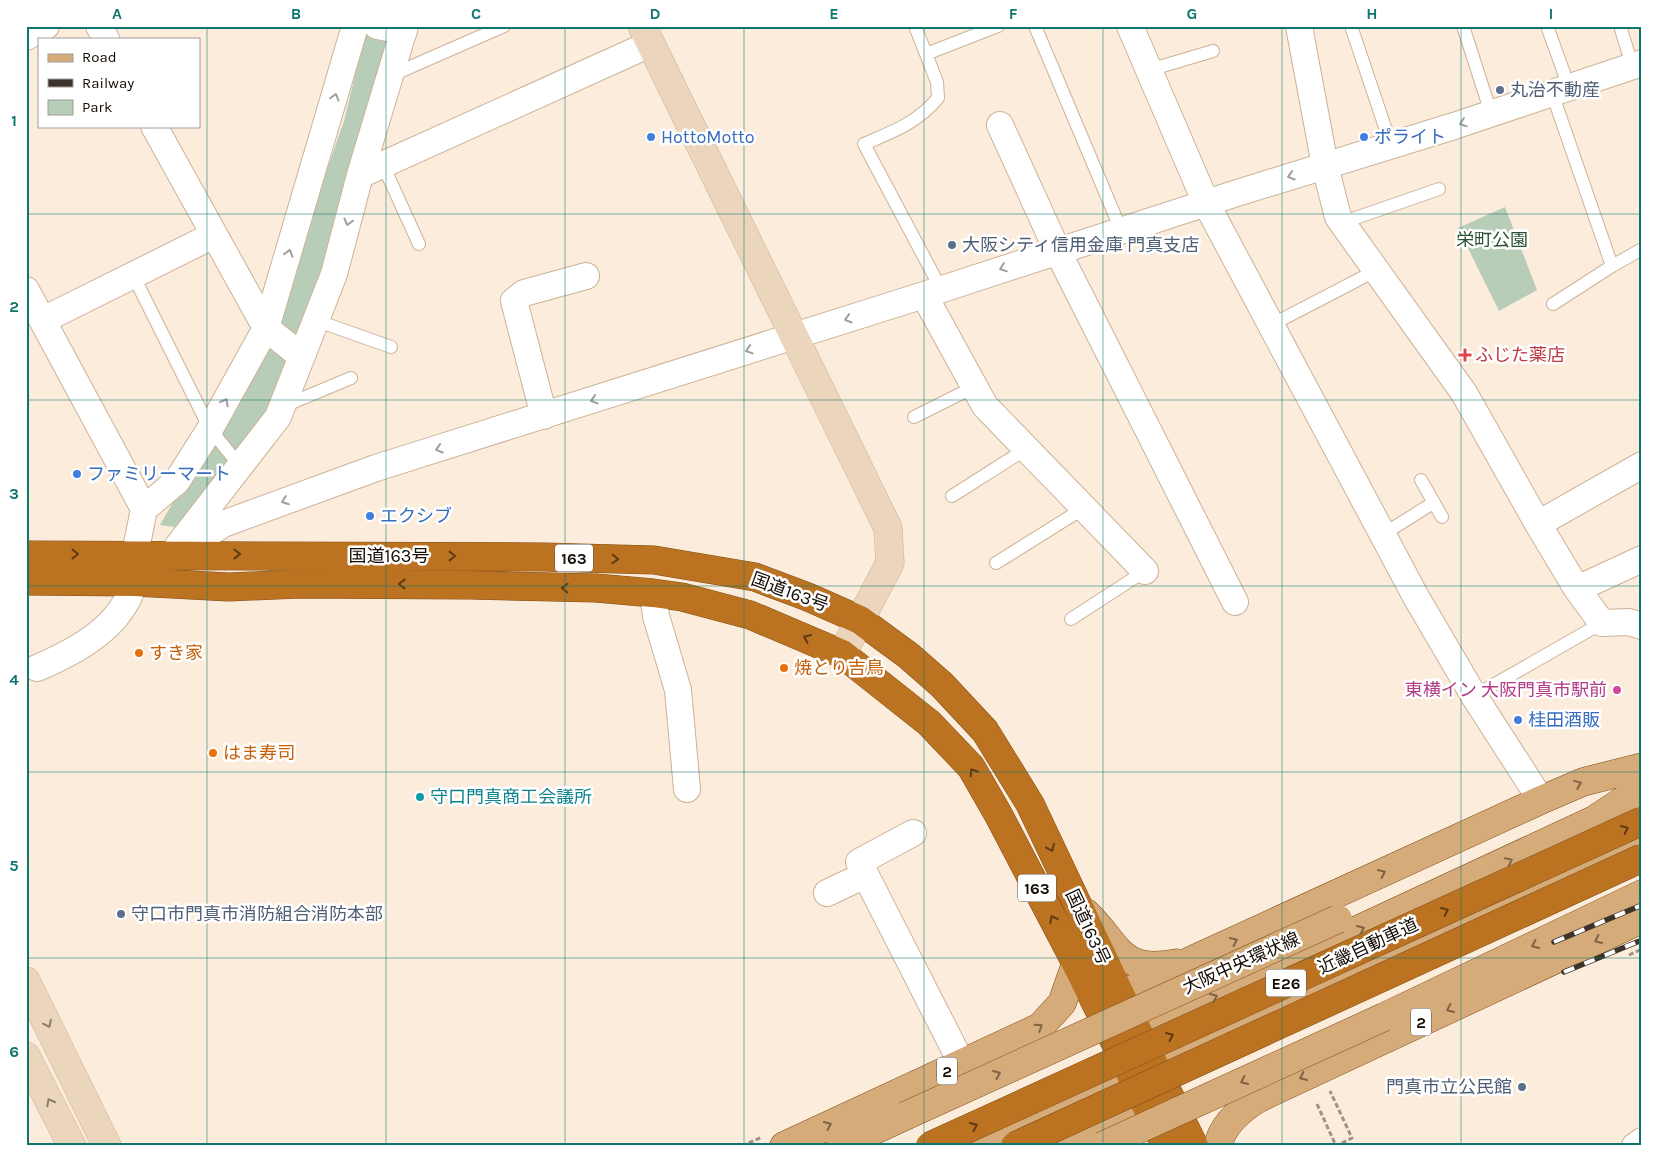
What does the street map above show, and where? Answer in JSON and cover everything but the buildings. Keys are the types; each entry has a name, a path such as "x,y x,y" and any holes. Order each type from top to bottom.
{"highway":[{"name":"国道163号","path":"26,555 543,557 654,560 755,577 860,620 909,656 942,685 985,731 1030,804 1078,905 1109,1001 1156,1096 1172,1141"},
{"name":"国道163号","path":"26,581 134,582 229,587 299,584 596,588 682,597 750,615 842,654 929,723 971,767 1076,962 1109,1001"},
{"name":"近畿自動車道","path":"930,1146 1642,821"},
{"name":"近畿自動車道","path":"1015,1146 1642,858"}],"main road":[{"path":"1109,1001 1190,961 1541,800 1583,782 1642,768"},
{"name":"大阪中央環状線","path":"840,1146 1642,779"},
{"path":"1126,1037 1585,824 1642,788"},
{"path":"973,1146 1612,854 1642,846"},
{"name":"2","path":"1102,1146 1384,1017 1642,894"},
{"path":"1078,905 1095,922 1120,954 1134,963 1149,967 1190,961"},
{"name":"2","path":"1218,1146 1225,1128 1242,1108 1259,1098 1640,924"},
{"name":"2","path":"784,1146 1040,1027 1062,1003 1076,962"},
{"path":"1049,1146 1156,1096"}],"street":[{"path":"26,37 46,26"},
{"path":"99,26 105,38"},
{"path":"135,554 144,509 177,481 210,429 266,328 330,118 355,26"},
{"path":"175,555 278,416 334,274 372,170 390,75 404,28 377,26"},
{"path":"1130,26 1206,203 1382,535 1474,696 1541,800"},
{"path":"1299,26 1325,166 1341,223 1464,393 1538,524 1577,589 1602,623 1629,622 1642,626"},
{"path":"372,170 646,35 888,528 890,564 842,654"},
{"path":"175,555 223,524 376,468 933,292 1057,250 1491,114 1637,64"},
{"path":"1000,124 1057,250 1235,602"},
{"path":"155,128 266,328 301,356"},
{"path":"44,320 214,235"},
{"path":"544,416 514,301 524,293 586,276"},
{"path":"26,290 44,320 144,509"},
{"path":"933,292 984,406 1145,571"},
{"path":"1538,524 1642,465"},
{"path":"1577,589 1642,559"},
{"path":"38,668 70,653 105,627 127,603 134,582"},
{"path":"653,593 656,616 678,690 688,789"},
{"path":"913,834 858,862 962,1064"},
{"path":"827,893 865,875"},
{"path":"26,981 107,1146"},
{"path":"26,1056 72,1146"},
{"path":"1635,1146 1642,1141"}],"lane":[{"path":"390,75 504,26"},
{"path":"915,26 937,82 938,98 923,115 898,129 864,144 933,292"},
{"path":"926,54 998,26"},
{"path":"1035,26 1121,230"},
{"path":"1351,26 1392,145"},
{"path":"1463,26 1491,114"},
{"path":"1547,26 1560,90 1612,266"},
{"path":"1620,26 1637,64"},
{"path":"1149,70 1213,51"},
{"path":"372,170 419,244"},
{"path":"1341,223 1439,190"},
{"path":"1553,304 1612,266 1642,250"},
{"path":"1271,325 1375,271"},
{"path":"133,275 210,429 240,466"},
{"path":"315,320 391,347"},
{"path":"282,407 351,378"},
{"path":"914,417 974,387"},
{"path":"952,496 1026,449"},
{"path":"1421,480 1442,517"},
{"path":"1382,535 1433,503"},
{"path":"996,563 1084,508"},
{"path":"1071,619 1145,571"},
{"path":"1474,696 1602,623"}],"path":[{"path":"1317,1104 1336,1146 1352,1138 1335,1102"}],"green space":[{"path":"367,26 396,26 339,222 272,413 181,528 160,525 270,333 344,121"},
{"name":"栄町公園","path":"1505,207 1537,290 1499,311 1458,228"}],"railway":[{"path":"1554,942 1642,905"},
{"path":"1564,972 1642,940"}],"place":[{"name":"丸治不動産","path":"1500,90"},
{"name":"HottoMotto","path":"651,137"},
{"name":"ポライト","path":"1364,137"},
{"name":"大阪シティ信用金庫 門真支店","path":"952,245"},
{"name":"ふじた薬店","path":"1465,355"},
{"name":"ファミリーマート","path":"77,474"},
{"name":"エクシブ","path":"370,516"},
{"name":"すき家","path":"139,653"},
{"name":"焼とり吉鳥","path":"784,668"},
{"name":"東横イン 大阪門真市駅前","path":"1617,690"},
{"name":"桂田酒販","path":"1518,720"},
{"name":"はま寿司","path":"213,753"},
{"name":"守口門真商工会議所","path":"420,797"},
{"name":"守口市門真市消防組合消防本部","path":"121,914"},
{"name":"門真市立公民館","path":"1522,1087"}]}
